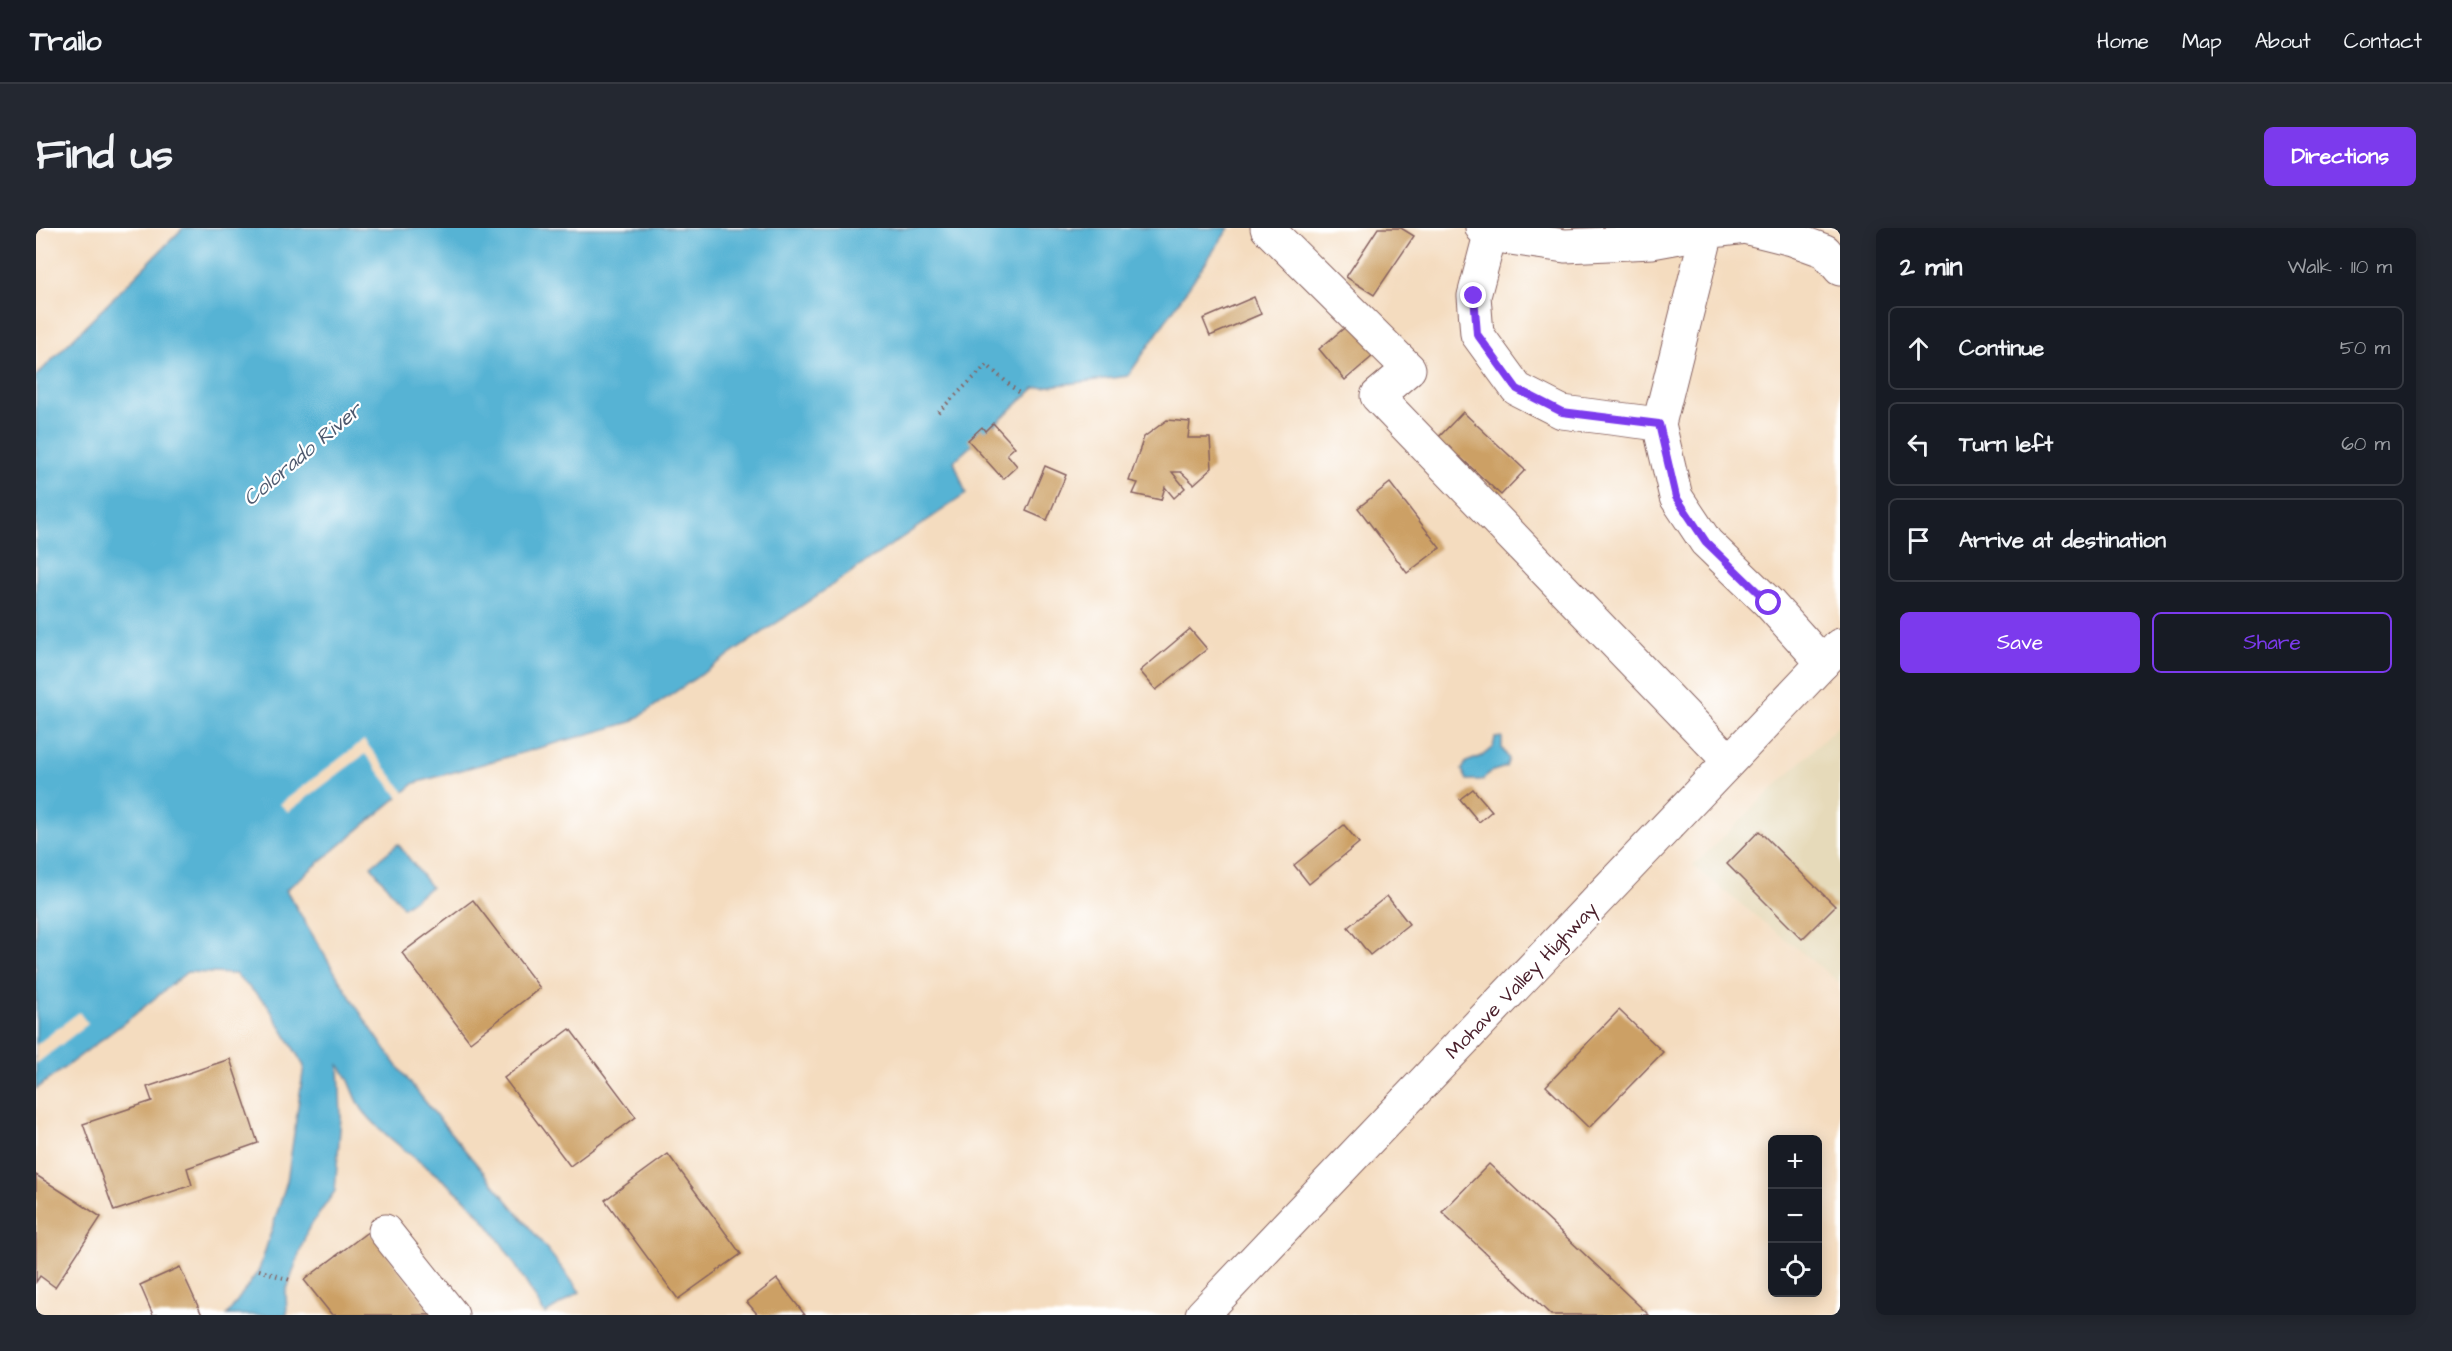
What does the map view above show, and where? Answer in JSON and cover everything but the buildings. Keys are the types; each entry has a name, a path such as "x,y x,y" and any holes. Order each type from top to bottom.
{"main road":[{"path":"1267,228 1409,369 1377,396 1730,761"},
{"path":"1659,424 1562,412 1517,389 1477,334 1474,296 1486,231 1565,246 1652,242 1739,228"},
{"path":"1748,228 1792,238 1825,251 1840,269"},
{"path":"1707,232 1659,424 1676,497 1706,542 1769,603 1832,654"},
{"name":"Mohave Valley Highway","path":"1202,1315 1832,654"},
{"path":"385,1231 452,1315"}],"path":[{"path":"938,412 987,365 1021,395"},
{"path":"259,1270 290,1280"}],"shaded area":[{"path":"1840,724 1840,983 1693,866"}],"water":[{"name":"Colorado River","path":"183,228 1229,228 1128,376 1035,388 954,461 966,494 631,722 415,783 286,890 352,1000 396,1064 580,1292 545,1314 510,1257 480,1215 457,1191 377,1126 361,1107 347,1076 339,1065 341,1117 335,1191 307,1231 286,1292 287,1315 227,1315 259,1270 287,1181 304,1066 267,1004 235,974 187,972 36,1089 36,376"},
{"path":"1502,737 1502,748 1509,759 1506,767 1490,772 1483,780 1467,780 1462,770 1466,762 1482,756 1493,747 1495,738"},
{"path":"398,844 431,887 403,907 371,866"}],"pier":[{"path":"364,740 406,794 400,799 365,754 288,812 280,804"},
{"path":"79,1012 88,1024 36,1064 36,1045"}],"route":[{"path":"1474,296 1477,334 1517,389 1562,412 1659,424 1676,497 1706,542 1769,603"}]}
